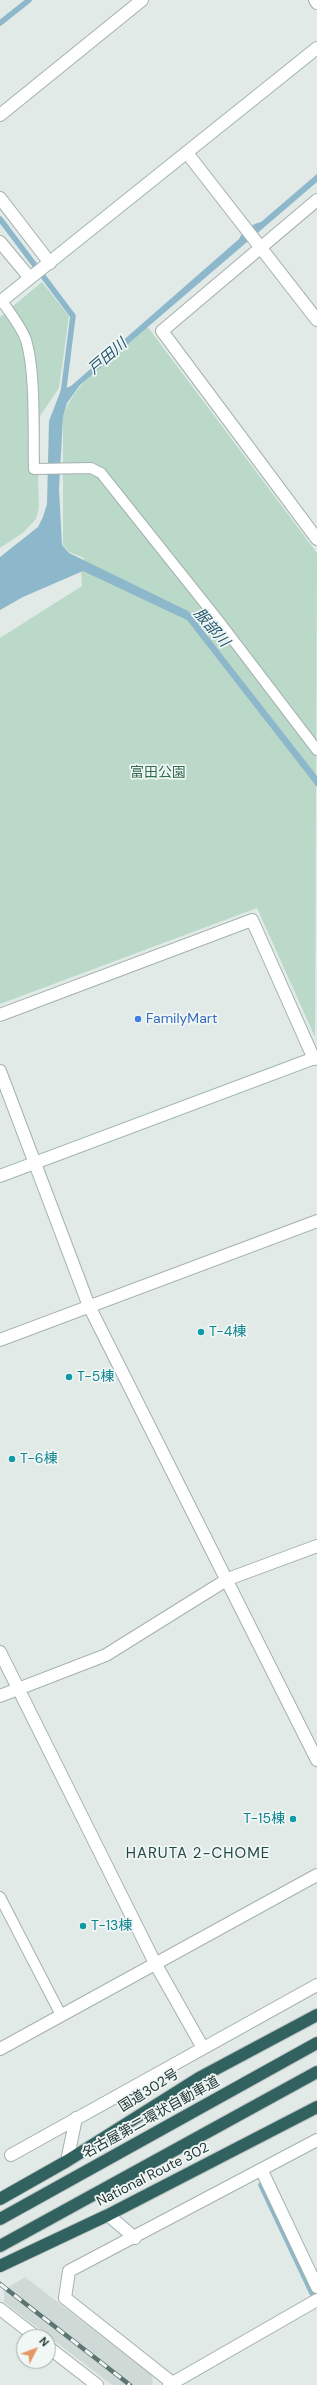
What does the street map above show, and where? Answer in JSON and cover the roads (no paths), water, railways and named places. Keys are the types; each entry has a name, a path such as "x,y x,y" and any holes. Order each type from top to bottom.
{"highway":[{"name":"国道302号","path":"0,2199 67,2161 199,2078 317,2015"},
{"name":"名古屋第二環状自動車道","path":"0,2219 317,2043"},
{"path":"0,2246 317,2072"},
{"name":"National Route 302","path":"0,2266 108,2215 317,2107"}],"street":[{"path":"0,115 142,0"},
{"path":"1,302 317,48"},
{"path":"187,153 317,320"},
{"path":"0,198 50,262"},
{"path":"317,200 258,243 162,331 317,539"},
{"path":"0,242 30,278"},
{"path":"0,1015 252,920 316,1061 0,1176"},
{"path":"0,1070 89,1306 228,1580 317,1760"},
{"path":"0,1340 317,1221"},
{"path":"0,1696 106,1656 228,1580 317,1546"},
{"path":"0,1652 156,1963 203,2048"},
{"path":"0,2049 317,1876"},
{"path":"11,2155 317,1985"},
{"path":"67,2161 76,2118"},
{"path":"317,2140 262,2171 69,2271 65,2298 172,2384 317,2300"},
{"path":"262,2171 317,2287"},
{"path":"108,2215 134,2238"},
{"path":"0,2309 26,2329"},
{"path":"56,2353 97,2385"}],"lane":[{"path":"1,302 21,328 26,341 31,370 34,469 92,468 101,473 218,620 317,750"},
{"path":"0,1897 61,2016"}],"water":[{"name":"戸田川","path":"317,174 317,182 80,385 67,403 63,417 59,489 62,545 69,553 188,611 317,776 317,787 187,620 83,571 23,597 0,610 0,557 38,527 43,517 47,504 49,421 61,390 71,386 239,239 248,228 261,222"}],"waterway":[{"path":"0,23 29,0"},
{"path":"0,219 73,316 63,395"},
{"path":"261,2185 312,2293"}],"railway":[{"path":"0,2284 130,2385"}],"place":[{"name":"FamilyMart","path":"138,1019"},
{"name":"T-4棟","path":"201,1332"},
{"name":"T-5棟","path":"69,1377"},
{"name":"T-6棟","path":"12,1459"},
{"name":"T-15棟","path":"293,1819"},
{"name":"T-13棟","path":"83,1926"}],"district":[{"name":"HARUTA 2-CHOME","path":"198,1854"}],"water label":[{"name":"服部川","path":"211,628"}],"park label":[{"name":"富田公園","path":"158,773"}]}
